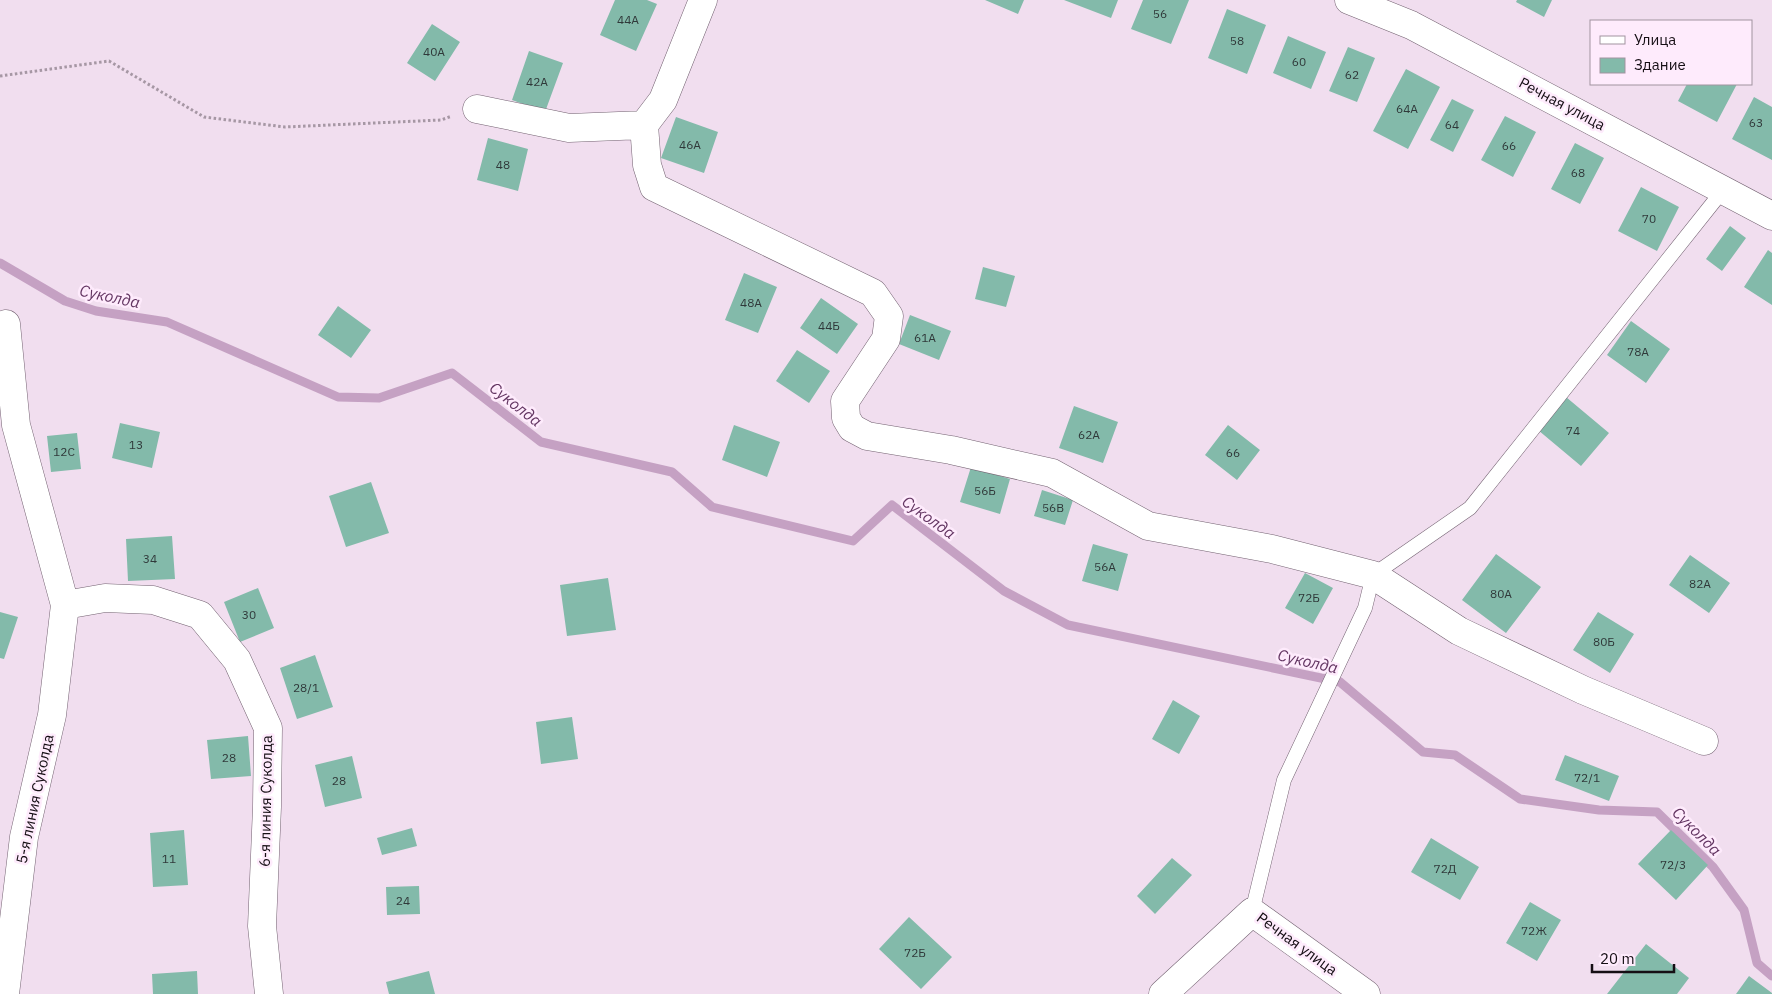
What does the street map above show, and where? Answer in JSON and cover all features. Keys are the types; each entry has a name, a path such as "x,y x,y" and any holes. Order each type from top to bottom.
{"street":[{"path":"703,0 663,100 644,125 647,166 654,187 873,293 889,316 886,339 845,401 846,418 852,428 866,436 951,450 1052,473 1148,526 1272,549 1373,575 1459,631 1583,690 1704,741"},
{"name":"Речная улица","path":"1348,0 1411,25 1772,216"},
{"path":"477,110 569,128 644,125"},
{"path":"6,324 16,425 65,605"},
{"name":"6-я линия Суколда","path":"65,605 105,598 153,600 200,615 237,660 268,728 262,926 269,994"},
{"name":"5-я линия Суколда","path":"5,994 24,837 52,716 65,605"},
{"path":"1163,994 1252,912"},
{"name":"Речная улица","path":"1252,912 1366,994"}],"lane":[{"path":"1252,912 1284,780 1366,608 1373,575 1470,508 1724,189"}],"path":[{"path":"0,76 110,61 204,117 285,128 441,120 477,110"}],"building":[{"path":"615,0 647,0 657,4 636,51 600,35"},
{"path":"985,0 1024,0 1018,14"},
{"path":"1064,0 1118,0 1111,18"},
{"path":"1143,0 1189,0 1171,44 1131,29"},
{"path":"1517,0 1552,0 1544,17 1516,2"},
{"path":"1227,9 1266,25 1247,74 1208,58"},
{"path":"432,24 460,42 435,81 407,63"},
{"path":"1288,36 1326,52 1311,89 1273,73"},
{"path":"1348,47 1375,58 1357,102 1329,91"},
{"path":"529,51 563,63 545,112 512,100"},
{"path":"1406,69 1440,87 1408,149 1373,131"},
{"path":"1686,85 1736,85 1717,122 1678,101"},
{"path":"1754,97 1772,107 1772,160 1732,139"},
{"path":"1452,99 1474,110 1453,152 1430,140"},
{"path":"1505,116 1536,132 1513,177 1481,160"},
{"path":"676,117 718,132 704,173 661,158"},
{"path":"488,138 528,149 518,191 477,180"},
{"path":"1575,143 1604,158 1580,204 1551,189"},
{"path":"1641,187 1679,207 1657,251 1618,231"},
{"path":"1730,226 1746,238 1722,271 1706,259"},
{"path":"1768,250 1772,253 1772,305 1744,287"},
{"path":"983,267 1015,276 1006,307 975,299"},
{"path":"744,273 777,287 758,333 725,320"},
{"path":"821,298 858,324 837,354 800,328"},
{"path":"338,306 371,330 351,358 318,335"},
{"path":"910,315 951,331 939,360 899,344"},
{"path":"1631,321 1670,349 1646,383 1607,355"},
{"path":"797,350 830,371 809,403 776,381"},
{"path":"1566,397 1609,433 1581,466 1538,430"},
{"path":"1074,406 1118,422 1103,463 1059,448"},
{"path":"120,423 160,432 152,468 112,458"},
{"path":"734,425 780,442 767,477 722,460"},
{"path":"1228,425 1260,450 1237,480 1205,455"},
{"path":"77,433 81,469 51,472 47,436"},
{"path":"971,467 1010,479 1000,514 960,502"},
{"path":"371,482 389,533 346,547 329,496"},
{"path":"1042,490 1073,500 1065,525 1034,516"},
{"path":"172,536 175,579 128,581 126,539"},
{"path":"1093,544 1128,554 1118,591 1082,581"},
{"path":"1496,554 1541,587 1506,633 1462,600"},
{"path":"1690,555 1730,583 1709,613 1669,585"},
{"path":"1305,573 1333,588 1313,624 1285,608"},
{"path":"608,578 616,630 567,636 560,585"},
{"path":"258,588 274,628 240,642 224,602"},
{"path":"0,612 18,617 4,659 0,658"},
{"path":"1598,612 1634,634 1610,673 1573,650"},
{"path":"315,655 333,707 297,719 280,668"},
{"path":"1173,700 1200,716 1179,754 1152,739"},
{"path":"572,717 578,759 541,764 536,722"},
{"path":"248,736 251,776 211,779 207,740"},
{"path":"1565,755 1619,776 1609,801 1555,780"},
{"path":"352,756 362,798 325,807 315,765"},
{"path":"412,828 417,846 382,855 377,838"},
{"path":"184,830 188,885 153,887 150,833"},
{"path":"1671,830 1708,865 1676,900 1638,864"},
{"path":"1431,838 1479,867 1460,900 1411,872"},
{"path":"1172,858 1192,875 1155,914 1137,896"},
{"path":"419,886 420,914 387,915 386,887"},
{"path":"1530,902 1561,920 1537,961 1506,943"},
{"path":"909,917 952,957 921,989 879,949"},
{"path":"1646,944 1689,978 1677,994 1607,994"},
{"path":"197,971 198,994 153,994 152,974"},
{"path":"429,971 435,994 389,994 386,982"},
{"path":"1749,976 1772,993 1772,994 1736,994"}],"waterway":[{"name":"Суколда","path":"0,263 65,301 96,311 167,322 338,397 379,398 452,373 541,442 672,472 712,507 853,541 892,505 1004,591 1068,625 1340,682 1423,752 1455,755 1520,799 1599,810 1657,812 1713,867 1744,910 1757,963 1772,976"}]}
